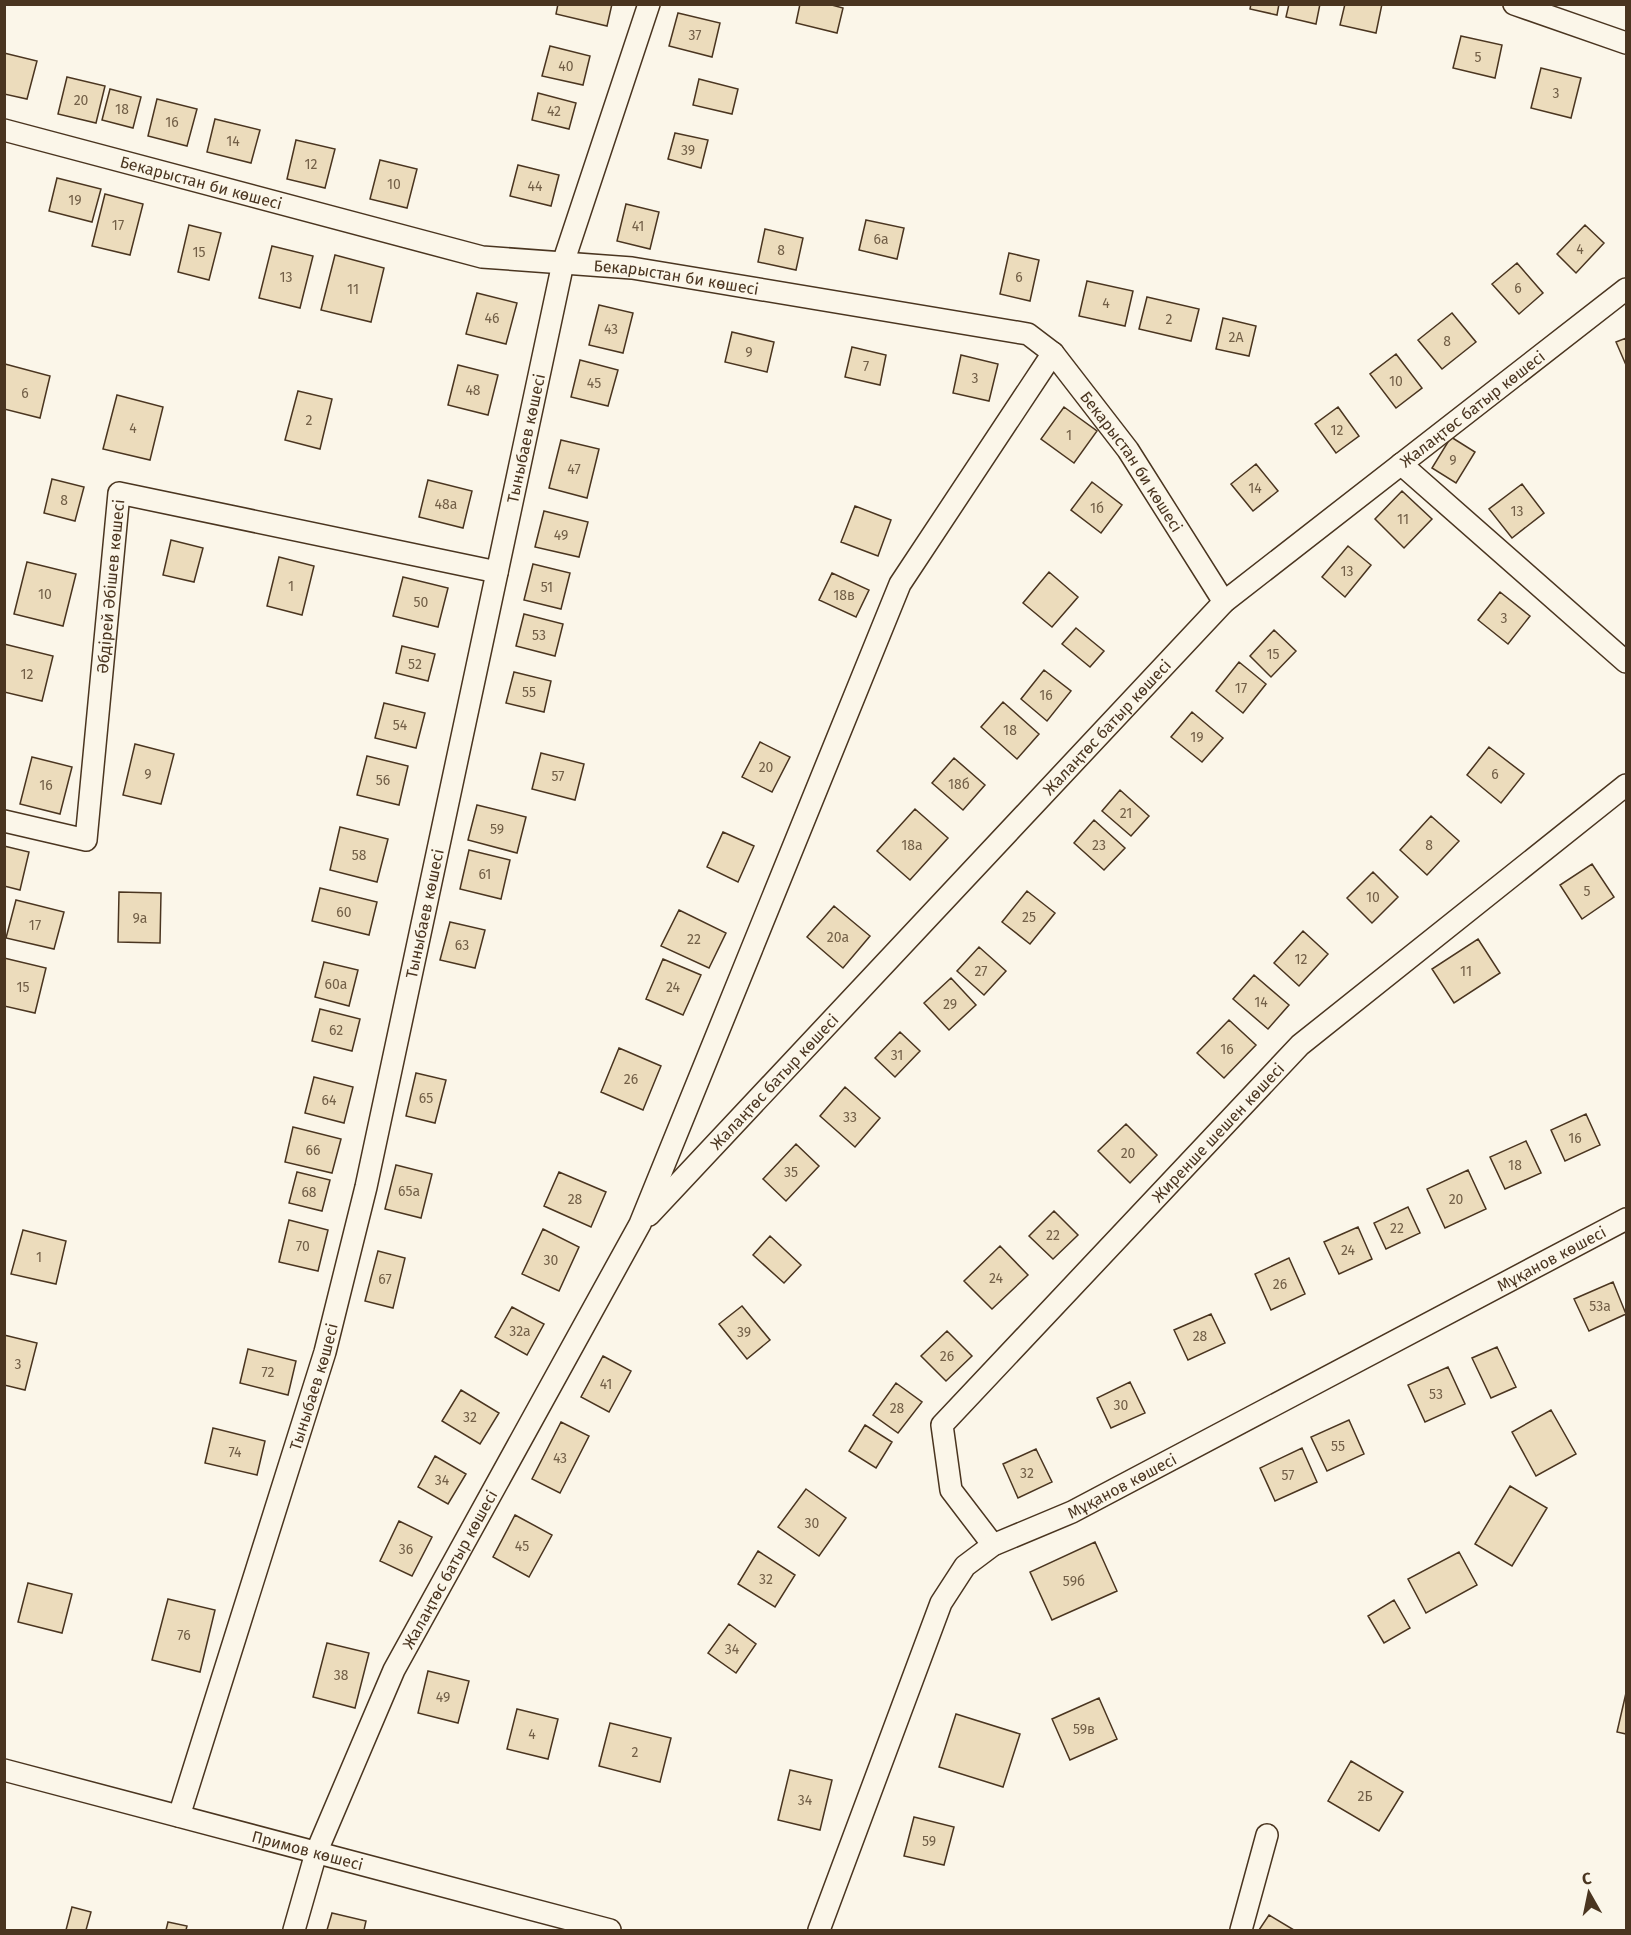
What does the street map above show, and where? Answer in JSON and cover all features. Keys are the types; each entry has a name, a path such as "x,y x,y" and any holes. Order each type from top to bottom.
{"street":[{"name":"Тыныбаев көшесі","path":"179,1816 327,1341 366,1187 563,263 648,4"},
{"path":"1514,4 1626,42"},
{"name":"Бекарыстан би көшесі","path":"4,130 482,257 632,268 1028,334 1053,353 1128,450 1224,602"},
{"name":"Жалаңтөс батыр көшесі","path":"640,1224 1224,602 1626,289"},
{"name":"Жалаңтөс батыр көшесі","path":"294,1930 316,1853 394,1670 640,1224 900,584 1053,353"},
{"path":"1401,464 1626,662"},
{"name":"Әбдірей Әбішев көшесі","path":"4,821 86,840 119,493 497,572"},
{"name":"Жиренше шешен көшесі","path":"993,1545 951,1490 942,1425 1300,1045 1626,785"},
{"name":"Мұқанов көшесі","path":"819,1930 941,1603 965,1566 993,1545 1072,1512 1626,1219"},
{"name":"Примов көшесі","path":"4,1770 610,1930"},
{"path":"1241,1930 1267,1835"}],"building":[{"path":"558,4 612,4 607,26 556,14"},
{"path":"800,4 828,4 843,8 837,33 796,23"},
{"path":"1251,4 1279,4 1277,15 1250,9"},
{"path":"1289,4 1320,4 1316,24 1286,17"},
{"path":"1345,4 1382,4 1376,33 1340,25"},
{"path":"678,13 720,23 712,57 669,46"},
{"path":"1461,36 1502,45 1495,78 1453,68"},
{"path":"550,46 590,56 583,85 542,76"},
{"path":"4,53 37,61 27,99 4,94"},
{"path":"1541,68 1581,78 1571,118 1531,108"},
{"path":"67,77 105,86 96,123 58,114"},
{"path":"699,79 738,89 732,114 693,105"},
{"path":"110,89 141,97 133,128 102,120"},
{"path":"538,93 576,103 569,129 532,120"},
{"path":"157,99 197,109 187,146 148,136"},
{"path":"215,119 260,130 251,163 207,152"},
{"path":"675,133 708,140 701,168 668,159"},
{"path":"296,140 335,149 325,188 287,179"},
{"path":"380,160 417,169 407,208 370,199"},
{"path":"518,165 559,175 551,206 510,196"},
{"path":"57,178 101,189 92,222 49,211"},
{"path":"105,194 143,204 130,255 92,246"},
{"path":"626,204 659,212 650,249 617,241"},
{"path":"866,220 904,228 897,259 859,250"},
{"path":"189,225 221,233 209,280 178,272"},
{"path":"1585,225 1604,243 1576,273 1557,254"},
{"path":"765,229 803,238 796,270 758,262"},
{"path":"272,246 313,256 300,308 259,298"},
{"path":"1009,253 1039,260 1030,301 1000,294"},
{"path":"335,255 384,268 371,322 321,310"},
{"path":"1517,263 1543,293 1519,314 1492,284"},
{"path":"1087,281 1133,291 1125,326 1079,316"},
{"path":"477,293 517,303 506,344 466,334"},
{"path":"1147,297 1199,309 1191,341 1139,329"},
{"path":"599,305 633,313 623,353 589,345"},
{"path":"1452,313 1476,342 1442,369 1418,340"},
{"path":"1223,318 1256,326 1249,356 1216,349"},
{"path":"732,332 774,342 767,372 725,362"},
{"path":"1626,338 1626,365 1616,342"},
{"path":"852,347 886,355 880,385 845,377"},
{"path":"1396,354 1422,388 1396,408 1370,374"},
{"path":"961,355 998,364 989,401 953,393"},
{"path":"580,360 618,370 608,406 571,397"},
{"path":"5,364 50,376 40,418 4,409"},
{"path":"458,365 498,375 488,415 448,405"},
{"path":"298,391 332,399 320,449 285,440"},
{"path":"117,395 163,407 150,460 103,449"},
{"path":"1064,407 1097,431 1074,463 1041,439"},
{"path":"1338,407 1359,436 1336,453 1315,424"},
{"path":"1451,437 1475,452 1456,483 1432,468"},
{"path":"561,440 599,449 587,498 549,488"},
{"path":"1256,464 1278,491 1253,511 1231,484"},
{"path":"52,479 84,487 75,521 44,513"},
{"path":"428,480 472,491 463,528 419,517"},
{"path":"1092,482 1122,505 1101,533 1071,510"},
{"path":"1522,484 1544,513 1512,538 1489,509"},
{"path":"1402,491 1432,519 1404,548 1375,519"},
{"path":"855,506 891,520 878,556 841,542"},
{"path":"544,511 588,522 579,557 535,547"},
{"path":"171,540 203,548 194,582 163,575"},
{"path":"1348,546 1371,565 1345,597 1322,577"},
{"path":"279,557 314,566 302,615 267,606"},
{"path":"27,562 76,574 63,626 14,614"},
{"path":"533,564 570,573 561,609 524,600"},
{"path":"1049,572 1078,597 1052,627 1023,603"},
{"path":"832,573 869,590 856,617 819,600"},
{"path":"403,577 448,588 438,627 393,616"},
{"path":"1500,592 1530,616 1508,644 1478,620"},
{"path":"524,614 563,624 555,656 516,646"},
{"path":"1076,628 1104,651 1090,667 1062,644"},
{"path":"1274,630 1296,651 1271,677 1250,656"},
{"path":"4,644 53,656 42,701 4,692"},
{"path":"402,646 435,654 428,681 396,673"},
{"path":"1239,662 1266,684 1243,713 1216,691"},
{"path":"1044,670 1071,691 1047,721 1021,699"},
{"path":"514,672 551,681 544,712 506,703"},
{"path":"1003,702 1039,734 1017,759 981,727"},
{"path":"384,703 425,713 416,748 375,738"},
{"path":"1192,712 1223,738 1202,762 1171,737"},
{"path":"760,742 790,757 772,792 742,777"},
{"path":"135,744 174,754 161,804 123,795"},
{"path":"1489,747 1524,774 1501,803 1467,775"},
{"path":"541,753 584,764 575,800 532,789"},
{"path":"367,756 408,766 399,805 357,795"},
{"path":"32,757 72,767 60,814 20,804"},
{"path":"954,758 985,785 963,810 932,783"},
{"path":"1120,790 1149,816 1131,836 1102,811"},
{"path":"477,805 526,817 517,853 468,840"},
{"path":"915,809 948,838 910,880 877,851"},
{"path":"1431,816 1459,841 1427,875 1400,850"},
{"path":"1094,820 1125,848 1104,870 1074,843"},
{"path":"340,827 388,839 377,882 330,870"},
{"path":"723,832 754,846 738,882 707,867"},
{"path":"4,846 29,852 20,890 4,886"},
{"path":"469,850 510,860 501,899 460,889"},
{"path":"1592,864 1614,897 1582,919 1560,885"},
{"path":"1373,872 1398,897 1372,923 1347,898"},
{"path":"320,888 377,902 369,935 312,921"},
{"path":"1027,891 1055,913 1030,944 1002,922"},
{"path":"119,892 161,893 160,943 118,942"},
{"path":"16,900 64,912 54,949 6,938"},
{"path":"834,906 870,936 843,968 807,937"},
{"path":"679,910 726,933 709,968 661,946"},
{"path":"450,922 485,930 475,968 440,960"},
{"path":"1303,931 1328,954 1299,986 1274,963"},
{"path":"1478,939 1500,973 1454,1003 1432,969"},
{"path":"979,947 1006,971 984,995 957,971"},
{"path":"4,958 46,968 35,1013 4,1006"},
{"path":"663,959 701,975 683,1015 646,999"},
{"path":"324,962 358,970 349,1006 315,997"},
{"path":"1254,975 1289,1005 1268,1029 1233,999"},
{"path":"951,978 976,1005 949,1030 924,1003"},
{"path":"320,1009 360,1019 352,1051 312,1041"},
{"path":"1229,1020 1256,1045 1224,1078 1197,1053"},
{"path":"900,1032 920,1051 895,1077 875,1058"},
{"path":"619,1048 661,1066 643,1110 601,1092"},
{"path":"416,1073 446,1080 435,1123 406,1116"},
{"path":"314,1077 353,1087 344,1123 305,1113"},
{"path":"845,1087 880,1118 855,1147 820,1116"},
{"path":"1586,1114 1600,1145 1565,1161 1551,1130"},
{"path":"1126,1124 1157,1155 1130,1183 1098,1151"},
{"path":"293,1127 341,1139 332,1173 285,1162"},
{"path":"1526,1141 1541,1173 1505,1189 1490,1157"},
{"path":"796,1144 819,1166 786,1201 763,1179"},
{"path":"396,1165 432,1174 421,1218 385,1209"},
{"path":"1468,1170 1486,1209 1445,1228 1427,1189"},
{"path":"297,1172 330,1180 322,1211 289,1203"},
{"path":"559,1172 606,1192 591,1227 544,1206"},
{"path":"1408,1207 1420,1233 1386,1249 1374,1223"},
{"path":"1054,1211 1078,1235 1053,1259 1029,1236"},
{"path":"289,1220 328,1230 318,1271 279,1262"},
{"path":"1358,1227 1372,1259 1339,1274 1324,1242"},
{"path":"543,1229 579,1247 559,1291 522,1274"},
{"path":"23,1230 66,1241 56,1284 11,1274"},
{"path":"770,1236 801,1265 784,1283 753,1255"},
{"path":"1000,1246 1028,1275 992,1309 964,1281"},
{"path":"378,1251 405,1258 393,1308 365,1301"},
{"path":"1289,1258 1305,1294 1271,1310 1255,1274"},
{"path":"1613,1282 1626,1314 1589,1331 1574,1299"},
{"path":"742,1306 770,1340 747,1359 719,1324"},
{"path":"512,1307 544,1324 527,1355 495,1337"},
{"path":"1211,1314 1225,1343 1188,1360 1174,1330"},
{"path":"947,1331 972,1356 946,1381 921,1356"},
{"path":"4,1335 37,1343 25,1390 4,1385"},
{"path":"1497,1347 1516,1387 1491,1398 1472,1358"},
{"path":"248,1349 296,1361 288,1395 240,1383"},
{"path":"603,1356 631,1371 609,1412 581,1397"},
{"path":"1448,1367 1465,1404 1425,1422 1408,1385"},
{"path":"1130,1382 1145,1413 1111,1428 1097,1398"},
{"path":"896,1383 922,1402 898,1433 873,1415"},
{"path":"461,1390 499,1413 480,1444 442,1421"},
{"path":"1551,1410 1576,1454 1536,1476 1512,1432"},
{"path":"1349,1420 1364,1454 1327,1471 1311,1437"},
{"path":"561,1422 589,1436 560,1493 532,1479"},
{"path":"865,1425 892,1442 876,1468 849,1451"},
{"path":"213,1428 265,1441 257,1475 205,1463"},
{"path":"1302,1448 1317,1482 1275,1501 1260,1468"},
{"path":"1036,1449 1052,1482 1018,1498 1003,1464"},
{"path":"435,1456 466,1474 448,1504 418,1487"},
{"path":"1510,1486 1547,1508 1512,1566 1475,1544"},
{"path":"806,1489 846,1518 819,1556 778,1527"},
{"path":"515,1515 552,1535 529,1577 493,1557"},
{"path":"399,1521 432,1537 412,1576 380,1561"},
{"path":"1095,1542 1117,1591 1052,1620 1030,1572"},
{"path":"758,1551 795,1575 775,1607 738,1584"},
{"path":"1459,1552 1477,1585 1426,1613 1408,1579"},
{"path":"28,1583 72,1594 62,1633 18,1622"},
{"path":"168,1599 215,1610 200,1672 152,1660"},
{"path":"1394,1600 1410,1628 1384,1643 1368,1616"},
{"path":"729,1624 756,1644 736,1673 708,1653"},
{"path":"327,1643 369,1653 355,1708 313,1697"},
{"path":"428,1671 469,1681 458,1723 418,1713"},
{"path":"1626,1693 1626,1734 1617,1732"},
{"path":"1099,1698 1117,1739 1070,1760 1052,1719"},
{"path":"517,1709 558,1719 548,1759 507,1749"},
{"path":"956,1714 1020,1734 1003,1787 939,1767"},
{"path":"610,1723 671,1738 660,1782 599,1766"},
{"path":"1351,1761 1403,1792 1379,1831 1328,1801"},
{"path":"790,1770 832,1780 820,1830 778,1820"},
{"path":"914,1817 954,1827 944,1865 904,1856"},
{"path":"72,1907 91,1912 86,1930 66,1930"},
{"path":"332,1913 366,1921 364,1930 327,1930"},
{"path":"1269,1915 1294,1930 1259,1930"},
{"path":"168,1922 187,1926 186,1930 166,1930"}]}
